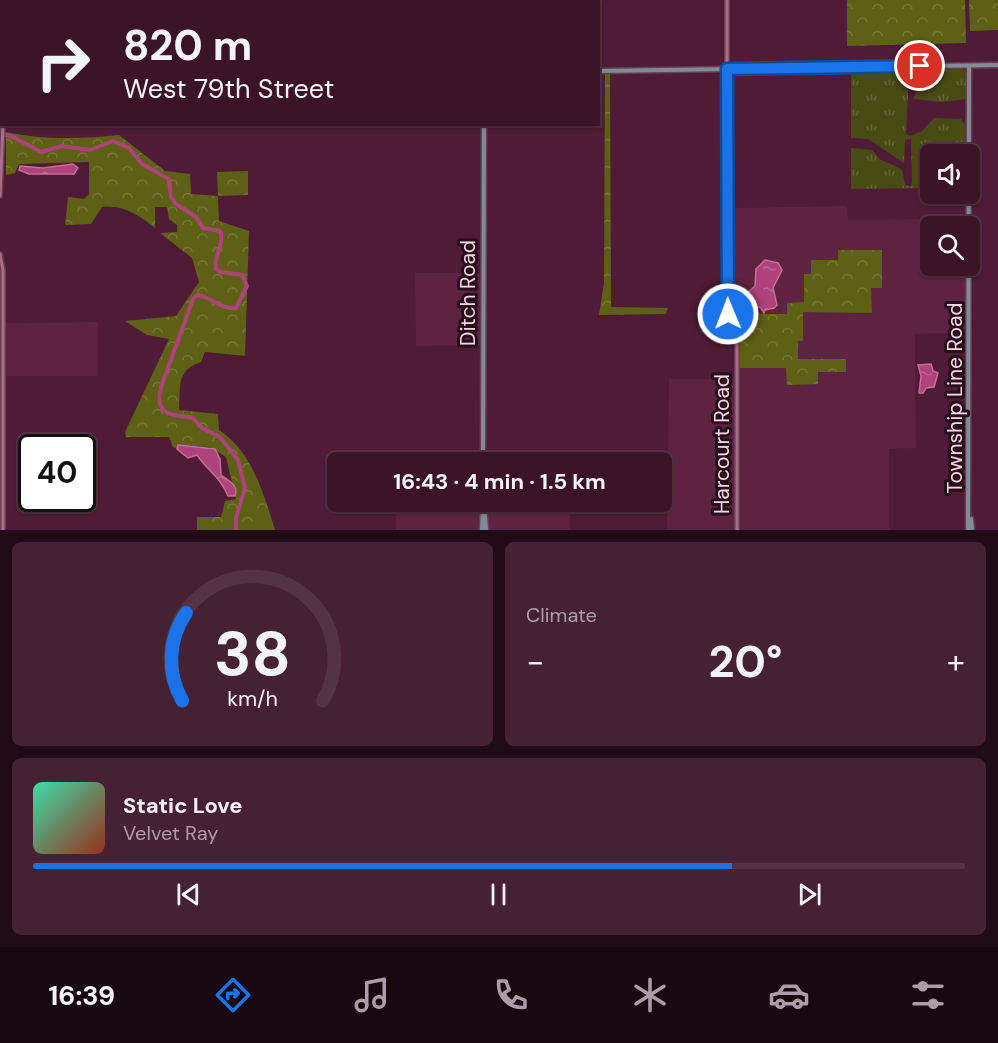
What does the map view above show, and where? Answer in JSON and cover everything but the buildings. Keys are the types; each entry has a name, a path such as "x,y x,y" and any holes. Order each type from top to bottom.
{"main road":[{"path":"600,71 998,65"},
{"name":"Township Line Road","path":"969,66 970,530"},
{"name":"Ditch Road","path":"483,452 484,126"},
{"path":"484,512 484,530"}],"street":[{"name":"Harcourt Road","path":"727,0 727,312 737,340 738,530"},
{"path":"0,196 3,126"},
{"path":"0,254 3,268 3,530"}],"shaded area":[{"path":"847,206 848,220 920,219 920,276 966,276 967,333 915,334 916,448 889,449 889,530 667,530 667,512 672,512 672,452 668,452 669,379 740,379 739,336 730,316 730,208"},
{"path":"415,273 480,273 480,345 416,346"},
{"path":"98,322 98,376 5,376 5,323"},
{"path":"396,512 570,512 570,530 396,530"}],"green space":[{"path":"847,0 965,0 966,43 847,46"},
{"path":"969,0 998,0 998,30 970,31"},
{"path":"963,69 967,74 967,99 942,102 913,99 916,93 915,73 909,74 906,134 910,136 922,131 934,118 961,119 965,125 965,144 920,144 920,188 851,189 851,148 873,150 879,159 902,169 905,185 911,186 912,182 911,139 905,140 904,163 868,139 851,138 851,71"},
{"path":"605,73 610,74 611,307 668,308 666,314 599,315 604,283"},
{"path":"6,132 62,138 119,135 165,171 190,174 191,194 218,196 219,221 249,231 245,356 205,352 201,362 183,375 179,410 218,414 219,430 240,450 255,475 275,530 197,530 197,517 221,517 225,501 236,499 226,457 210,447 178,445 177,449 173,447 169,437 126,437 125,432 169,339 147,335 125,321 176,316 199,282 192,258 160,233 177,232 177,225 169,219 167,207 155,207 155,228 131,212 117,207 102,207 91,224 65,225 68,197 84,199 89,194 89,162 19,164 15,173 6,175"},
{"path":"248,171 248,195 218,196 217,172"},
{"path":"838,250 882,250 882,288 871,288 872,313 803,312 803,341 798,341 798,359 846,359 846,372 818,372 818,384 787,385 786,368 740,368 740,336 730,314 787,314 787,303 804,302 804,274 811,274 811,260 838,260"}],"water":[{"path":"73,164 78,168 74,174 29,174 19,170 20,166 43,168"},
{"path":"765,260 778,263 782,270 773,288 777,305 765,310 764,313 760,307 743,308 740,299 755,286 756,269"},
{"path":"931,364 933,371 938,373 934,387 926,388 923,393 919,393 921,376 918,365"},
{"path":"178,445 215,449 220,459 221,475 236,489 235,496 228,496 222,484 197,455 188,458 177,449"}],"waterway":[{"path":"0,133 41,152 62,146 90,150 113,141 129,148 142,164 169,179 171,197 176,204 196,217 203,228 220,231 221,241 216,269 242,275 247,286 236,308 226,307 197,295 193,299 161,387 160,404 166,412 193,418 202,428 220,437 238,460 245,488 236,518 236,530"}],"route":[{"path":"728,314 727,69 920,66"}]}
